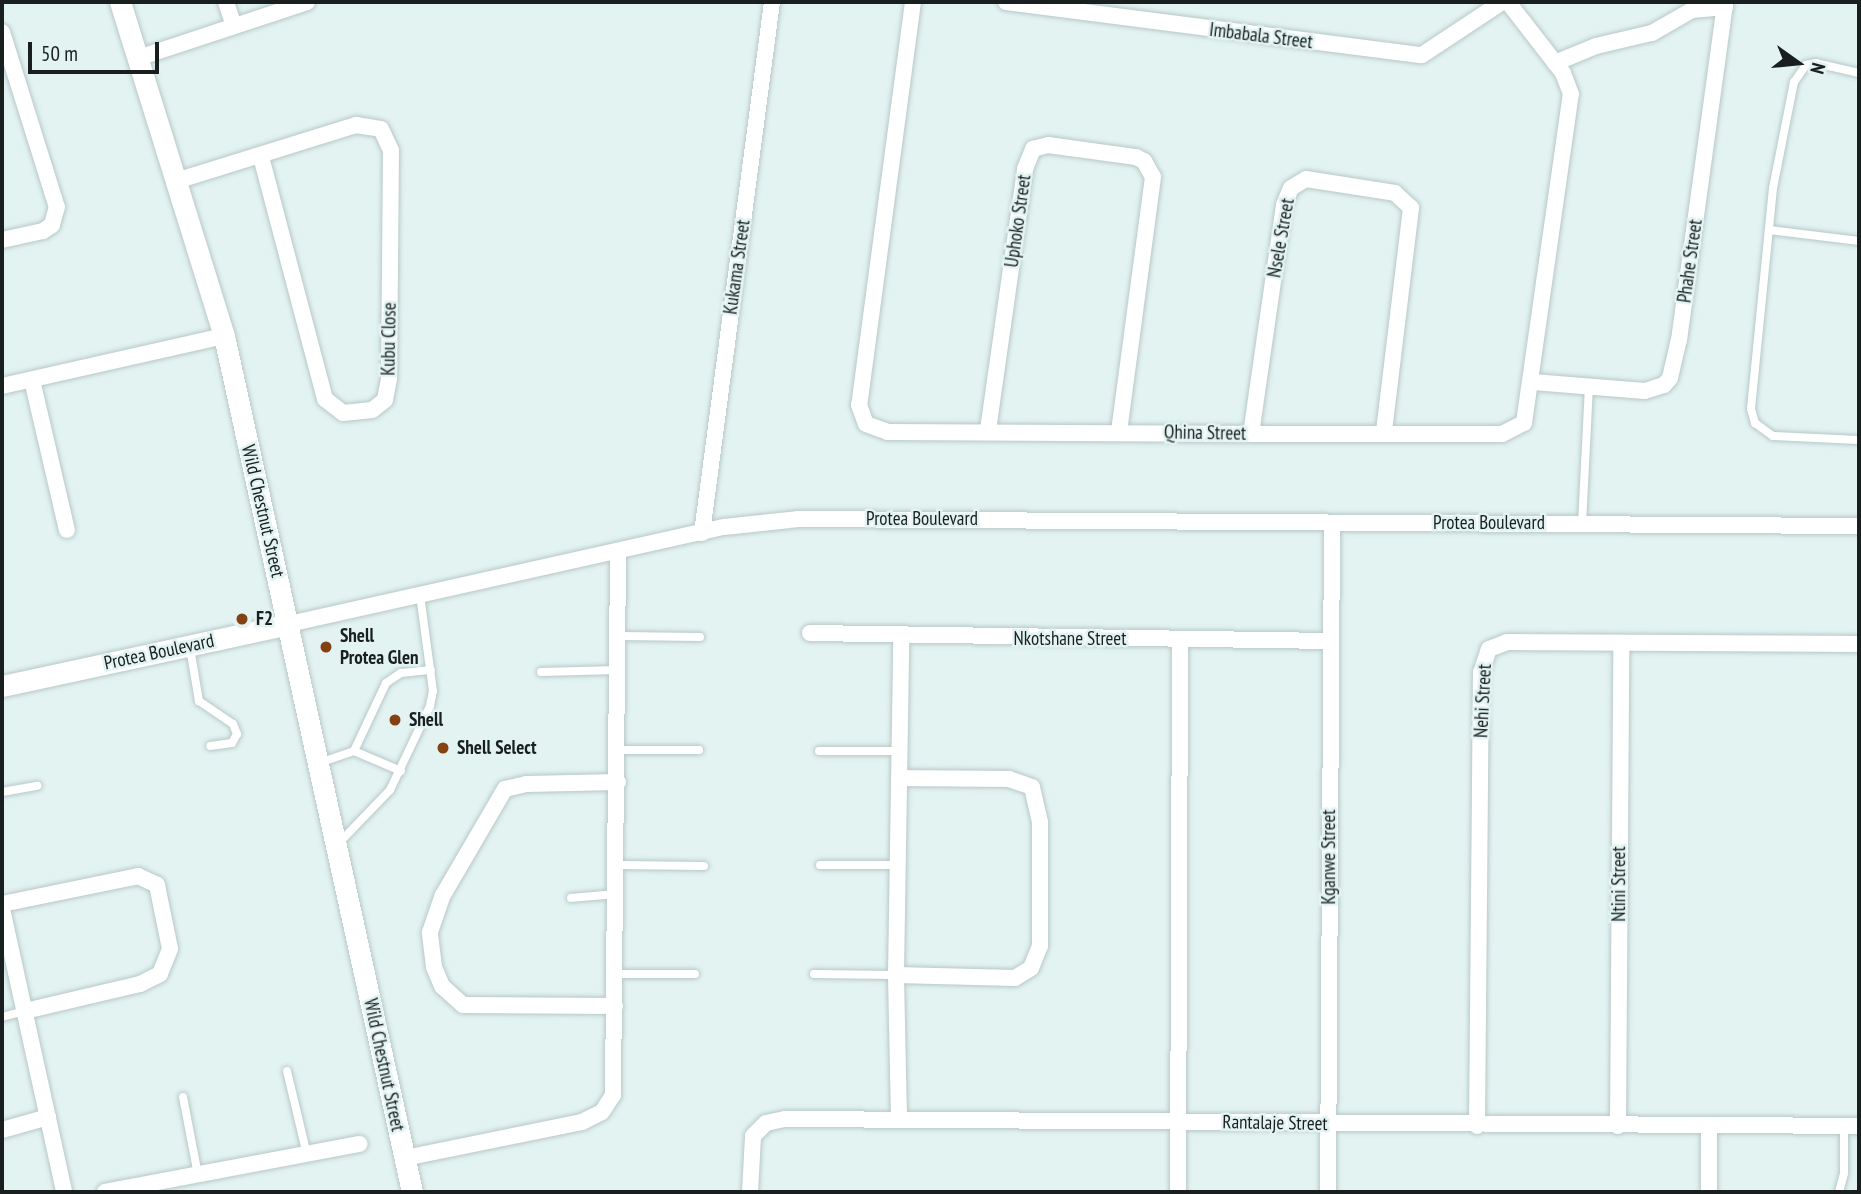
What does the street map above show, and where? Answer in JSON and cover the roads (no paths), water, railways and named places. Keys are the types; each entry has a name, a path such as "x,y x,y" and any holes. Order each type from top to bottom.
{"street":[{"name":"Wild Chestnut Street","path":"120,2 224,336 412,1192"},
{"path":"226,2 233,24"},
{"path":"138,58 233,24 307,2"},
{"name":"Kukama Street","path":"702,533 772,2"},
{"name":"Qhina Street","path":"913,2 860,414 866,424 888,432 988,430 1251,434 1513,432 1527,416 1570,105 1569,83 1508,2"},
{"name":"Imbabala Street","path":"1006,2 1407,55 1434,51 1502,2"},
{"path":"1555,63 1596,46 1653,33 1692,10 1725,4"},
{"name":"Phahe Street","path":"1533,382 1589,388 1656,389 1670,378 1675,364 1725,4"},
{"path":"2,32 57,207 51,225 43,231 2,240"},
{"name":"Kubu Close","path":"176,181 261,157 356,125 374,125 388,137 390,379 385,400 372,410 343,413 324,399 261,157"},
{"name":"Uphoko Street","path":"988,430 1025,169 1033,149 1048,145 1136,156 1144,161 1153,177 1119,431"},
{"name":"Nsele Street","path":"1251,434 1284,205 1291,188 1306,179 1395,193 1411,208 1384,432"},
{"path":"2,386 224,336"},
{"path":"32,380 66,530"},
{"name":"Protea Boulevard","path":"2,686 702,533 799,519 1859,526"},
{"name":"Kganwe Street","path":"1328,1192 1332,523"},
{"path":"405,1158 582,1122 601,1112 610,1103 615,1082 617,974 620,636 618,551"},
{"name":"Nkotshane Street","path":"810,633 901,638 1330,641"},
{"path":"899,1119 896,975 901,638"},
{"path":"1178,1192 1180,640"},
{"name":"Nehi Street","path":"1477,1126 1484,659 1489,649 1507,642 1859,644"},
{"name":"Ntini Street","path":"1618,1126 1621,643"},
{"path":"896,975 1015,978 1031,968 1040,946 1040,822 1032,787 1009,779 899,779"},
{"path":"615,1006 463,1005 447,993 434,967 430,932 443,895 505,789 526,784 618,782"},
{"path":"25,1010 140,985 160,974 170,948 156,886 138,876 2,907 64,1192"},
{"path":"2,1130 48,1117"},
{"name":"Rantalaje Street","path":"750,1192 753,1136 766,1123 785,1119 1477,1126 1852,1126"},
{"path":"1709,1125 1709,1192"},
{"path":"105,1192 360,1144"}],"lane":[{"path":"1859,73 1816,64 1800,71 1780,146 1752,380 1755,423 1773,436 1795,440 1859,440"},
{"path":"1769,230 1859,241"},
{"path":"1582,524 1589,388"},
{"path":"336,846 390,790 430,706 431,670 420,595"},
{"path":"620,636 700,637"},
{"path":"189,645 200,701 233,724 237,734 232,743 209,746"},
{"path":"354,751 386,683 401,673 431,670"},
{"path":"541,672 618,670"},
{"path":"618,750 699,750"},
{"path":"319,763 354,751 401,771"},
{"path":"819,751 898,751"},
{"path":"2,792 37,786"},
{"path":"618,865 704,866"},
{"path":"820,865 898,865"},
{"path":"571,898 617,894"},
{"path":"617,974 695,974"},
{"path":"814,974 896,975"},
{"path":"2,1017 25,1010"},
{"path":"287,1070 307,1154"},
{"path":"183,1097 198,1175"},
{"path":"1839,1192 1852,1126"}],"place":[{"name":"F2","path":"242,619"},
{"name":"Shell Protea Glen","path":"326,647"},
{"name":"Shell","path":"395,720"},
{"name":"Shell Select","path":"443,748"}]}
